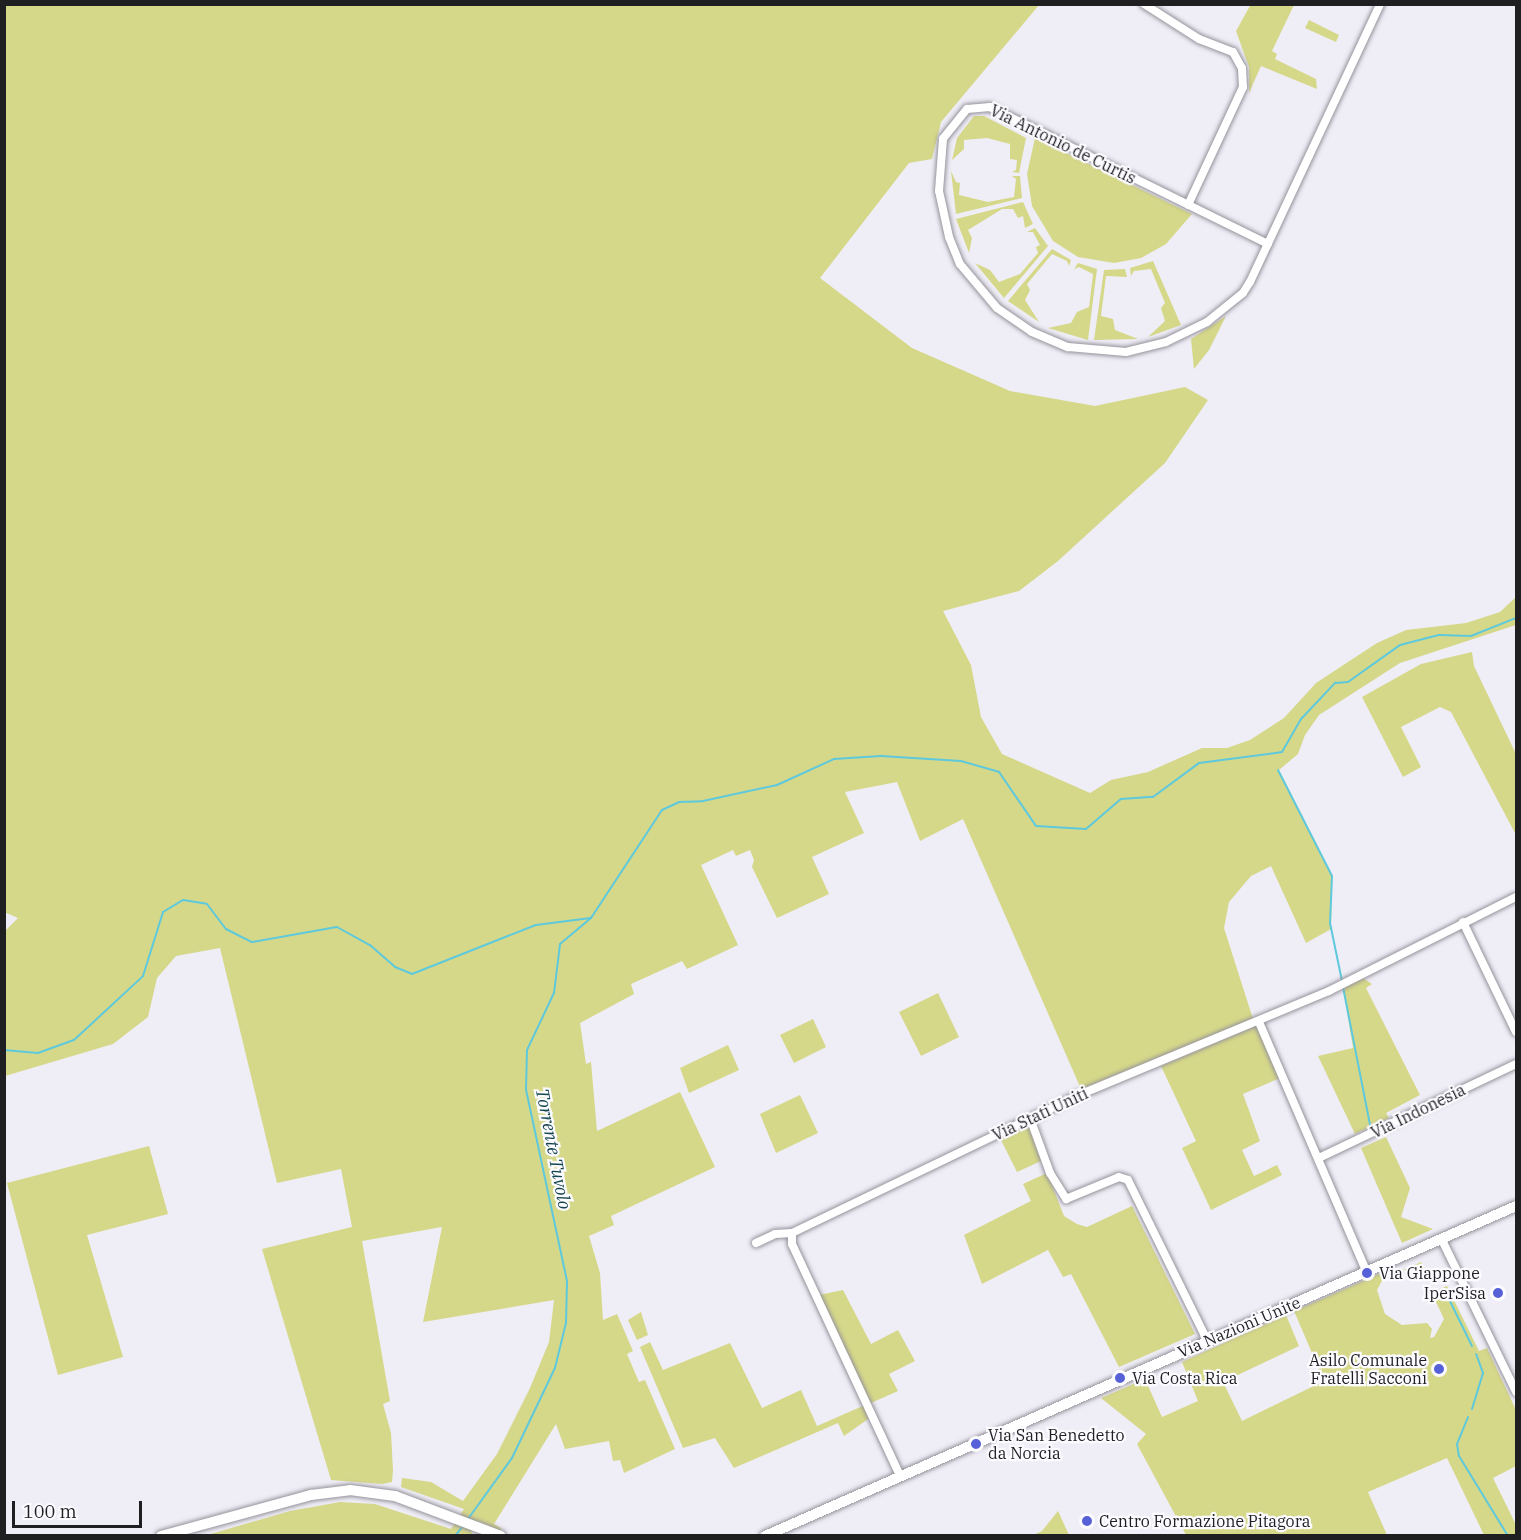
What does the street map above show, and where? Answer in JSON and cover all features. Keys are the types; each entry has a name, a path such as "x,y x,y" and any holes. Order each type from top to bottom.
{"street":[{"path":"1144,4 1199,39 1233,52 1242,68 1243,87 1188,205"},
{"name":"Via Antonio de Curtis","path":"1268,244 990,107 967,109 943,139 940,208 960,264 997,308 1052,342 1088,351 1126,352 1166,342 1189,332 1243,293 1268,244 1380,4"},
{"path":"1516,897 1464,922 1516,1032"},
{"name":"Via Stati Uniti","path":"756,1243 775,1234 792,1233 1030,1118 1152,1064 1259,1022 1329,991 1464,922"},
{"path":"1259,1022 1367,1273"},
{"name":"Via Indonesia","path":"1319,1158 1516,1064"},
{"path":"1030,1118 1050,1173 1066,1199 1119,1176 1128,1180 1207,1340"},
{"name":"Via Nazioni Unite","path":"765,1536 1516,1206"},
{"path":"792,1233 792,1244 900,1476"},
{"path":"775,1234 792,1244"},
{"path":"1442,1240 1516,1392"},
{"path":"161,1536 329,1491 368,1491 455,1517 501,1536"}],"green space":[{"path":"1251,4 1294,5 1272,51 1277,54 1275,59 1316,79 1317,89 1261,66 1249,93 1249,67 1236,31"},
{"path":"4,5 1039,5 941,122 932,159 909,163 820,278 912,348 1010,391 1095,406 1185,387 1208,400 1165,463 1058,561 1019,591 943,611 971,665 981,717 1002,754 1090,793 1111,780 1148,772 1202,748 1227,748 1250,740 1284,718 1316,683 1377,643 1406,630 1466,623 1500,612 1516,597 1516,625 1400,663 1319,715 1305,735 1298,754 1279,770 1332,875 1331,929 1306,943 1271,866 1251,876 1229,902 1224,928 1253,1019 1081,1089 963,819 920,841 897,782 845,792 864,833 812,857 829,894 777,918 752,867 754,860 750,850 736,856 733,850 701,865 738,945 687,969 682,961 631,984 634,994 580,1023 586,1064 591,1062 597,1131 680,1092 715,1167 611,1216 614,1225 589,1236 600,1273 603,1320 617,1314 633,1351 627,1354 639,1382 645,1380 675,1449 624,1473 620,1460 613,1461 609,1441 565,1449 556,1424 494,1524 501,1528 500,1531 478,1521 471,1531 473,1535 207,1535 290,1511 340,1502 375,1504 451,1529 464,1509 401,1487 402,1478 431,1482 463,1501 497,1454 530,1388 549,1342 554,1300 423,1322 442,1227 362,1241 390,1401 383,1404 391,1433 392,1482 382,1484 331,1480 262,1249 352,1227 341,1169 277,1183 220,948 176,956 157,978 148,1017 113,1044 5,1076 5,931 18,918 4,912"},
{"path":"1309,20 1339,35 1336,42 1305,28"},
{"path":"974,116 984,116 1026,138 1019,173 1012,172 1016,170 1017,160 1010,159 1010,144 987,138 964,140 964,149 952,160 957,138"},
{"path":"1035,138 1192,214 1166,244 1141,258 1114,263 1078,257 1053,241 1032,206 1027,174"},
{"path":"951,171 956,182 960,183 959,195 988,202 1014,197 1016,179 1012,176 1020,176 1022,198 956,214"},
{"path":"1023,202 1033,224 1025,228 1023,216 1018,218 1013,209 1002,209 968,230 972,238 969,253 956,219"},
{"path":"1035,228 1048,246 1004,298 975,263 990,270 999,282 1020,274 1038,253 1036,247 1040,245 1033,232 1027,232"},
{"path":"1052,249 1071,260 1069,266 1067,261 1052,254 1027,284 1030,290 1025,300 1039,322 1008,301"},
{"path":"1153,261 1181,325 1148,337 1165,321 1161,308 1165,303 1151,269 1134,271 1131,276 1130,268"},
{"path":"1078,263 1097,269 1088,340 1048,328 1071,323 1077,312 1089,307 1093,274 1079,267 1074,269"},
{"path":"1125,269 1127,277 1106,276 1101,316 1113,319 1115,330 1138,339 1094,340 1104,270"},
{"path":"1226,316 1209,350 1194,369 1191,339"},
{"path":"1472,652 1474,666 1516,754 1516,835 1451,712 1440,707 1401,727 1421,767 1403,777 1362,697 1421,664"},
{"path":"1363,978 1372,984 1366,988 1420,1095 1386,1113 1389,1118 1355,1134 1318,1056 1353,1048 1343,988"},
{"path":"938,993 959,1037 921,1056 899,1012"},
{"path":"813,1019 826,1047 794,1063 780,1035"},
{"path":"1256,1026 1280,1078 1243,1094 1260,1141 1242,1150 1254,1176 1277,1165 1282,1175 1211,1210 1182,1148 1196,1141 1161,1066"},
{"path":"728,1045 739,1070 689,1093 680,1068"},
{"path":"800,1095 818,1133 776,1153 760,1114"},
{"path":"1029,1124 1041,1161 1017,1172 1000,1138"},
{"path":"1386,1137 1410,1188 1401,1217 1433,1229 1402,1243 1361,1148"},
{"path":"149,1146 168,1214 87,1235 123,1357 58,1375 7,1183"},
{"path":"1047,1173 1064,1216 1077,1224 1087,1227 1132,1206 1195,1334 1119,1367 1071,1274 1063,1277 1048,1250 982,1284 964,1235 1031,1201 1023,1184"},
{"path":"1421,1262 1435,1291 1447,1286 1479,1351 1487,1348 1516,1410 1516,1466 1493,1478 1516,1525 1516,1535 1484,1535 1447,1458 1368,1492 1387,1535 1186,1535 1137,1444 1146,1434 1101,1398 1145,1379 1162,1417 1198,1401 1182,1362 1286,1315 1299,1346 1223,1382 1242,1421 1324,1381 1294,1311 1388,1270 1377,1290 1385,1314 1402,1325 1427,1323 1432,1329 1430,1338 1434,1337 1444,1319 1437,1304 1426,1301 1433,1287 1425,1271 1403,1270"},
{"path":"843,1290 871,1344 898,1330 915,1361 889,1374 898,1391 871,1403 819,1295"},
{"path":"641,1312 648,1335 637,1340 628,1320"},
{"path":"650,1342 663,1370 730,1343 762,1408 801,1390 817,1426 865,1405 871,1417 844,1436 838,1423 734,1468 715,1438 683,1448 640,1347"},
{"path":"1058,1511 1069,1535 1033,1535 1042,1531"}],"waterway":[{"name":"Torrente Tuvolo","path":"468,1519 512,1458 555,1368 566,1323 567,1281 526,1090 527,1050 554,993 560,944 591,918 662,810 679,802 703,801 777,785 834,759 881,756 961,761 999,772 1036,826 1086,829 1121,799 1153,797 1199,763 1282,752 1301,719 1335,683 1348,682 1400,645 1439,635 1471,636 1516,618"},
{"path":"1278,770 1332,876 1330,923 1342,981"},
{"path":"4,1050 38,1053 74,1040 143,976 163,912 183,900 207,904 226,929 252,942 337,927 370,945 395,967 412,974 536,925 591,918"},
{"path":"1343,987 1370,1125"},
{"path":"1446,1293 1472,1346"},
{"path":"1472,1409 1483,1373 1476,1354"},
{"path":"1468,1417 1457,1444 1459,1456 1508,1536"},
{"name":"Torrente Tuvolo","path":"455,1536 463,1526"}],"place":[{"name":"Via Giappone","path":"1367,1273"},
{"name":"IperSisa","path":"1498,1293"},
{"name":"Asilo Comunale Fratelli Sacconi","path":"1439,1369"},
{"name":"Via Costa Rica","path":"1120,1378"},
{"name":"Via San Benedetto da Norcia","path":"976,1444"},
{"name":"Centro Formazione Pitagora","path":"1087,1521"}]}
